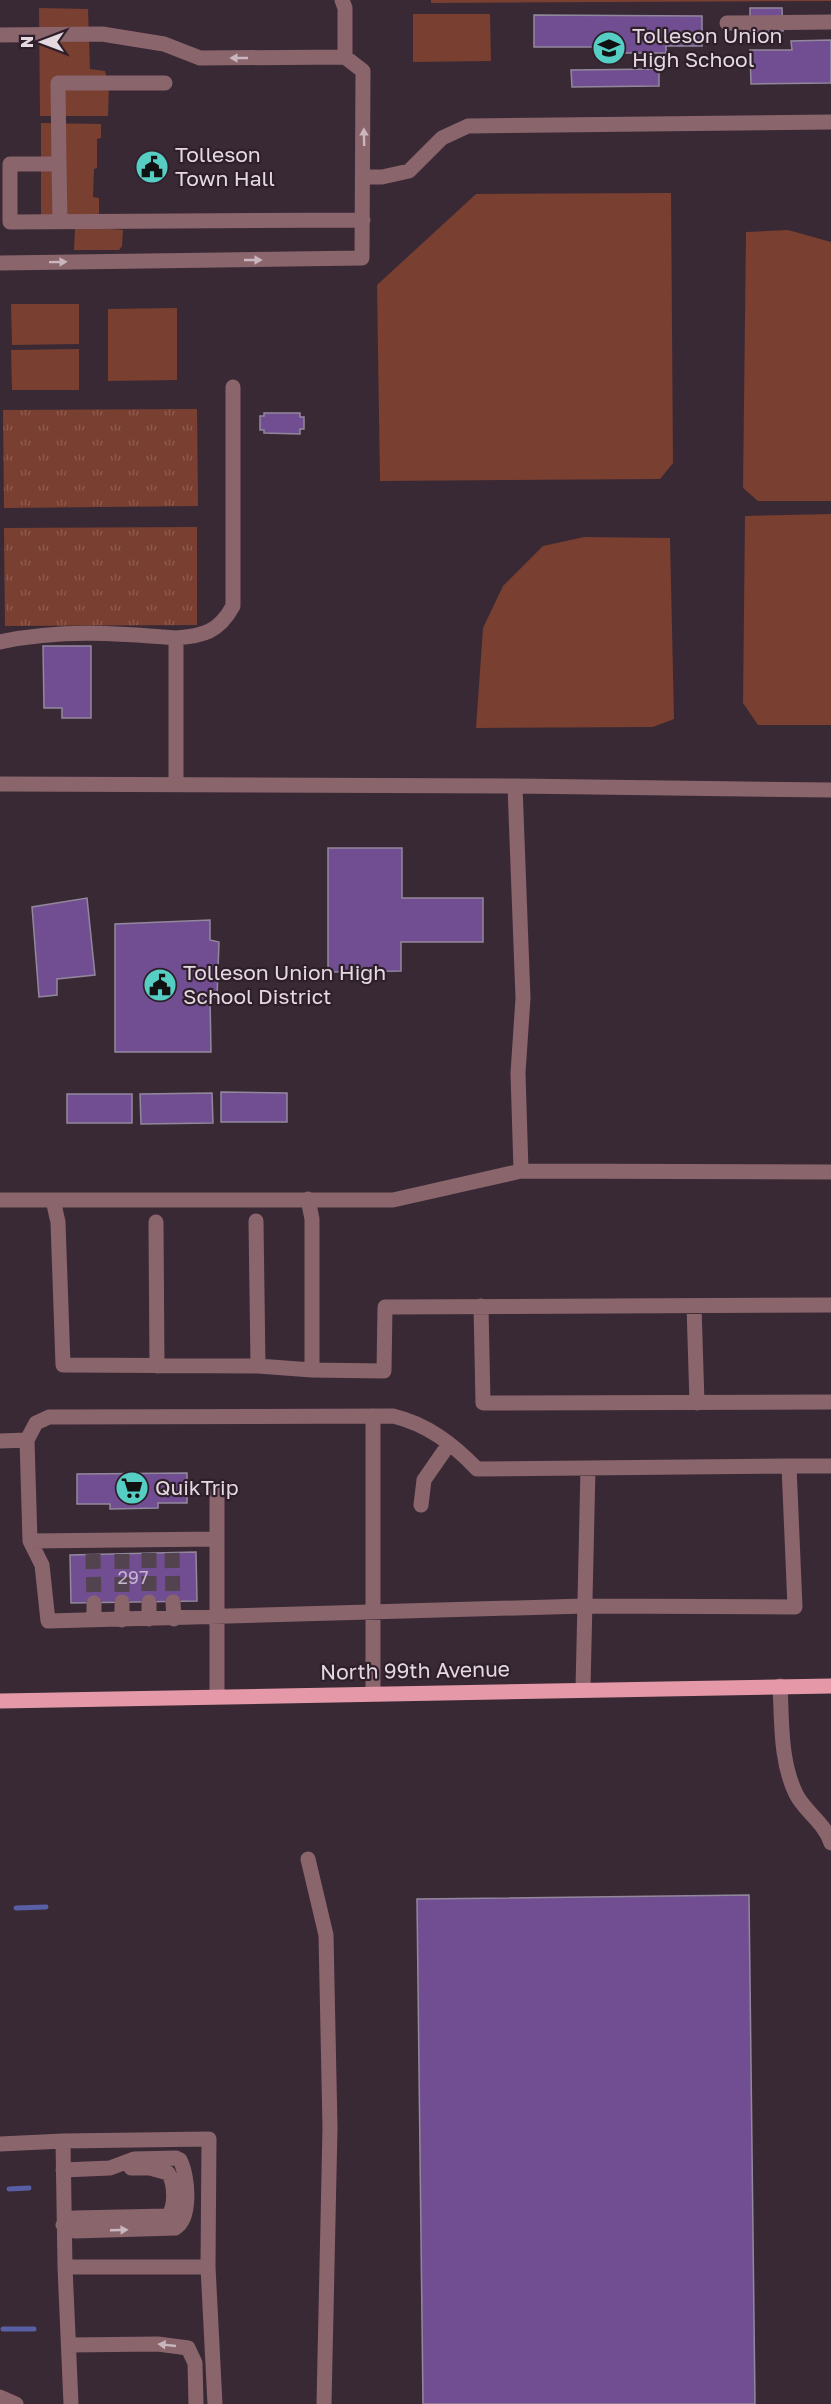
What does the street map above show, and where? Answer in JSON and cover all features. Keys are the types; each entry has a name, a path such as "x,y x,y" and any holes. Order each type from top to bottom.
{"main road":[{"name":"North 99th Avenue","path":"0,1701 217,1695 831,1686"}],"lane":[{"path":"342,0 345,8 345,57"},
{"path":"727,23 831,22"},
{"path":"0,35 102,33 164,44 200,58 345,57 363,71 364,177 362,258 0,262"},
{"path":"60,221 58,83 165,82"},
{"path":"364,177 409,171 442,138 468,126 831,122"},
{"path":"59,164 10,164 10,222 363,220"},
{"path":"0,642 56,633 125,633 176,638 199,637 213,631 225,621 233,606 233,387"},
{"path":"176,638 176,785"},
{"path":"0,784 831,790"},
{"path":"515,786 523,998 518,1073 521,1171"},
{"path":"0,1200 393,1200 521,1171 831,1172"},
{"path":"308,1199 312,1219 312,1370"},
{"path":"53,1200 58,1222 63,1365 258,1366 312,1370 384,1371 385,1307 831,1305"},
{"path":"256,1221 258,1366"},
{"path":"156,1222 157,1366"},
{"path":"481,1306 483,1403 831,1402"},
{"path":"694,1306 698,1402"},
{"path":"373,1416 373,1693"},
{"path":"789,1466 795,1607 585,1606 48,1621 42,1565 30,1541 27,1440 36,1423 49,1417 393,1416 417,1422 449,1444 477,1469 789,1466 831,1466"},
{"path":"0,1441 27,1440"},
{"path":"421,1504 424,1480 449,1444"},
{"path":"583,1689 588,1468"},
{"path":"217,1494 217,1695"},
{"path":"30,1541 93,1547 122,1547 172,1546 217,1539"},
{"path":"122,1602 122,1620"},
{"path":"149,1602 149,1619"},
{"path":"173,1602 174,1619"},
{"path":"94,1603 94,1620"},
{"path":"780,1686 785,1760 797,1795 828,1832 831,1844"},
{"path":"309,1859 326,1935 330,2128 324,2404"},
{"path":"0,2144 209,2139 208,2267 214,2404"},
{"path":"63,2141 65,2267 71,2404"},
{"path":"63,2170 110,2168 134,2159 167,2156 180,2160 184,2172 185,2207 181,2224 175,2228 75,2231 65,2224"},
{"path":"65,2267 208,2267"},
{"path":"69,2345 158,2344 188,2348 195,2363 196,2404"},
{"path":"0,2397 16,2404"}],"green space":[{"path":"431,0 831,0 831,1 431,3"},
{"path":"39,8 88,9 90,69 105,71 109,86 108,116 40,116"},
{"path":"413,14 490,14 491,61 413,62"},
{"path":"41,123 101,124 101,138 97,139 97,168 94,169 93,197 99,198 99,228 123,230 122,246 119,250 74,250 75,228 41,227"},
{"path":"671,193 673,463 660,479 380,481 377,285 476,194"},
{"path":"788,230 831,242 831,501 758,501 743,488 746,232"},
{"path":"11,304 79,304 79,344 12,345"},
{"path":"177,308 177,380 108,381 108,309"},
{"path":"79,349 79,390 12,390 11,350"},
{"path":"197,409 198,506 4,508 3,410"},
{"path":"831,514 831,725 758,725 743,703 745,516"},
{"path":"197,527 197,625 5,626 4,528"},
{"path":"584,537 670,538 674,719 653,727 476,728 483,628 503,586 543,546"}],"building":[{"path":"750,8 782,8 783,31 750,32"},
{"path":"534,15 702,16 702,46 666,46 666,53 617,53 617,47 534,47"},
{"path":"831,40 831,83 751,84 750,50 792,50 791,41"},
{"path":"659,69 659,86 572,87 571,70"},
{"path":"264,413 300,413 300,417 304,417 304,429 300,429 300,434 264,433 264,430 260,430 260,416 264,416"},
{"path":"43,646 91,646 91,718 62,718 62,708 44,708"},
{"path":"328,848 402,848 402,898 483,898 483,942 401,942 401,971 328,972"},
{"path":"87,898 95,975 57,979 57,995 39,997 32,907"},
{"name":"Tolleson Union High School District","path":"210,920 210,940 219,942 217,997 210,997 211,1052 115,1052 115,924"},
{"path":"221,1092 287,1093 287,1122 221,1122"},
{"path":"212,1093 213,1123 141,1124 140,1094"},
{"path":"67,1094 132,1094 132,1123 67,1123"},
{"name":"QuikTrip","path":"187,1473 187,1503 158,1503 158,1508 110,1509 110,1504 77,1504 77,1474"},
{"name":"QuikTrip","path":"196,1552 197,1601 71,1603 70,1555"},
{"path":"749,1895 755,2404 423,2404 417,1899"}],"waterway":[{"path":"16,1908 46,1907"},
{"path":"9,2189 29,2188"},
{"path":"3,2329 34,2329"}],"tunnel":[{"path":"149,1553 149,1602"},
{"path":"172,1553 173,1602"},
{"path":"93,1554 94,1603"},
{"path":"122,1554 122,1602"}],"place":[{"name":"Tolleson Union High School","path":"609,48"},
{"name":"Tolleson Town Hall","path":"152,167"},
{"name":"Tolleson Union High School District","path":"160,985"},
{"name":"QuikTrip","path":"132,1488"}]}
